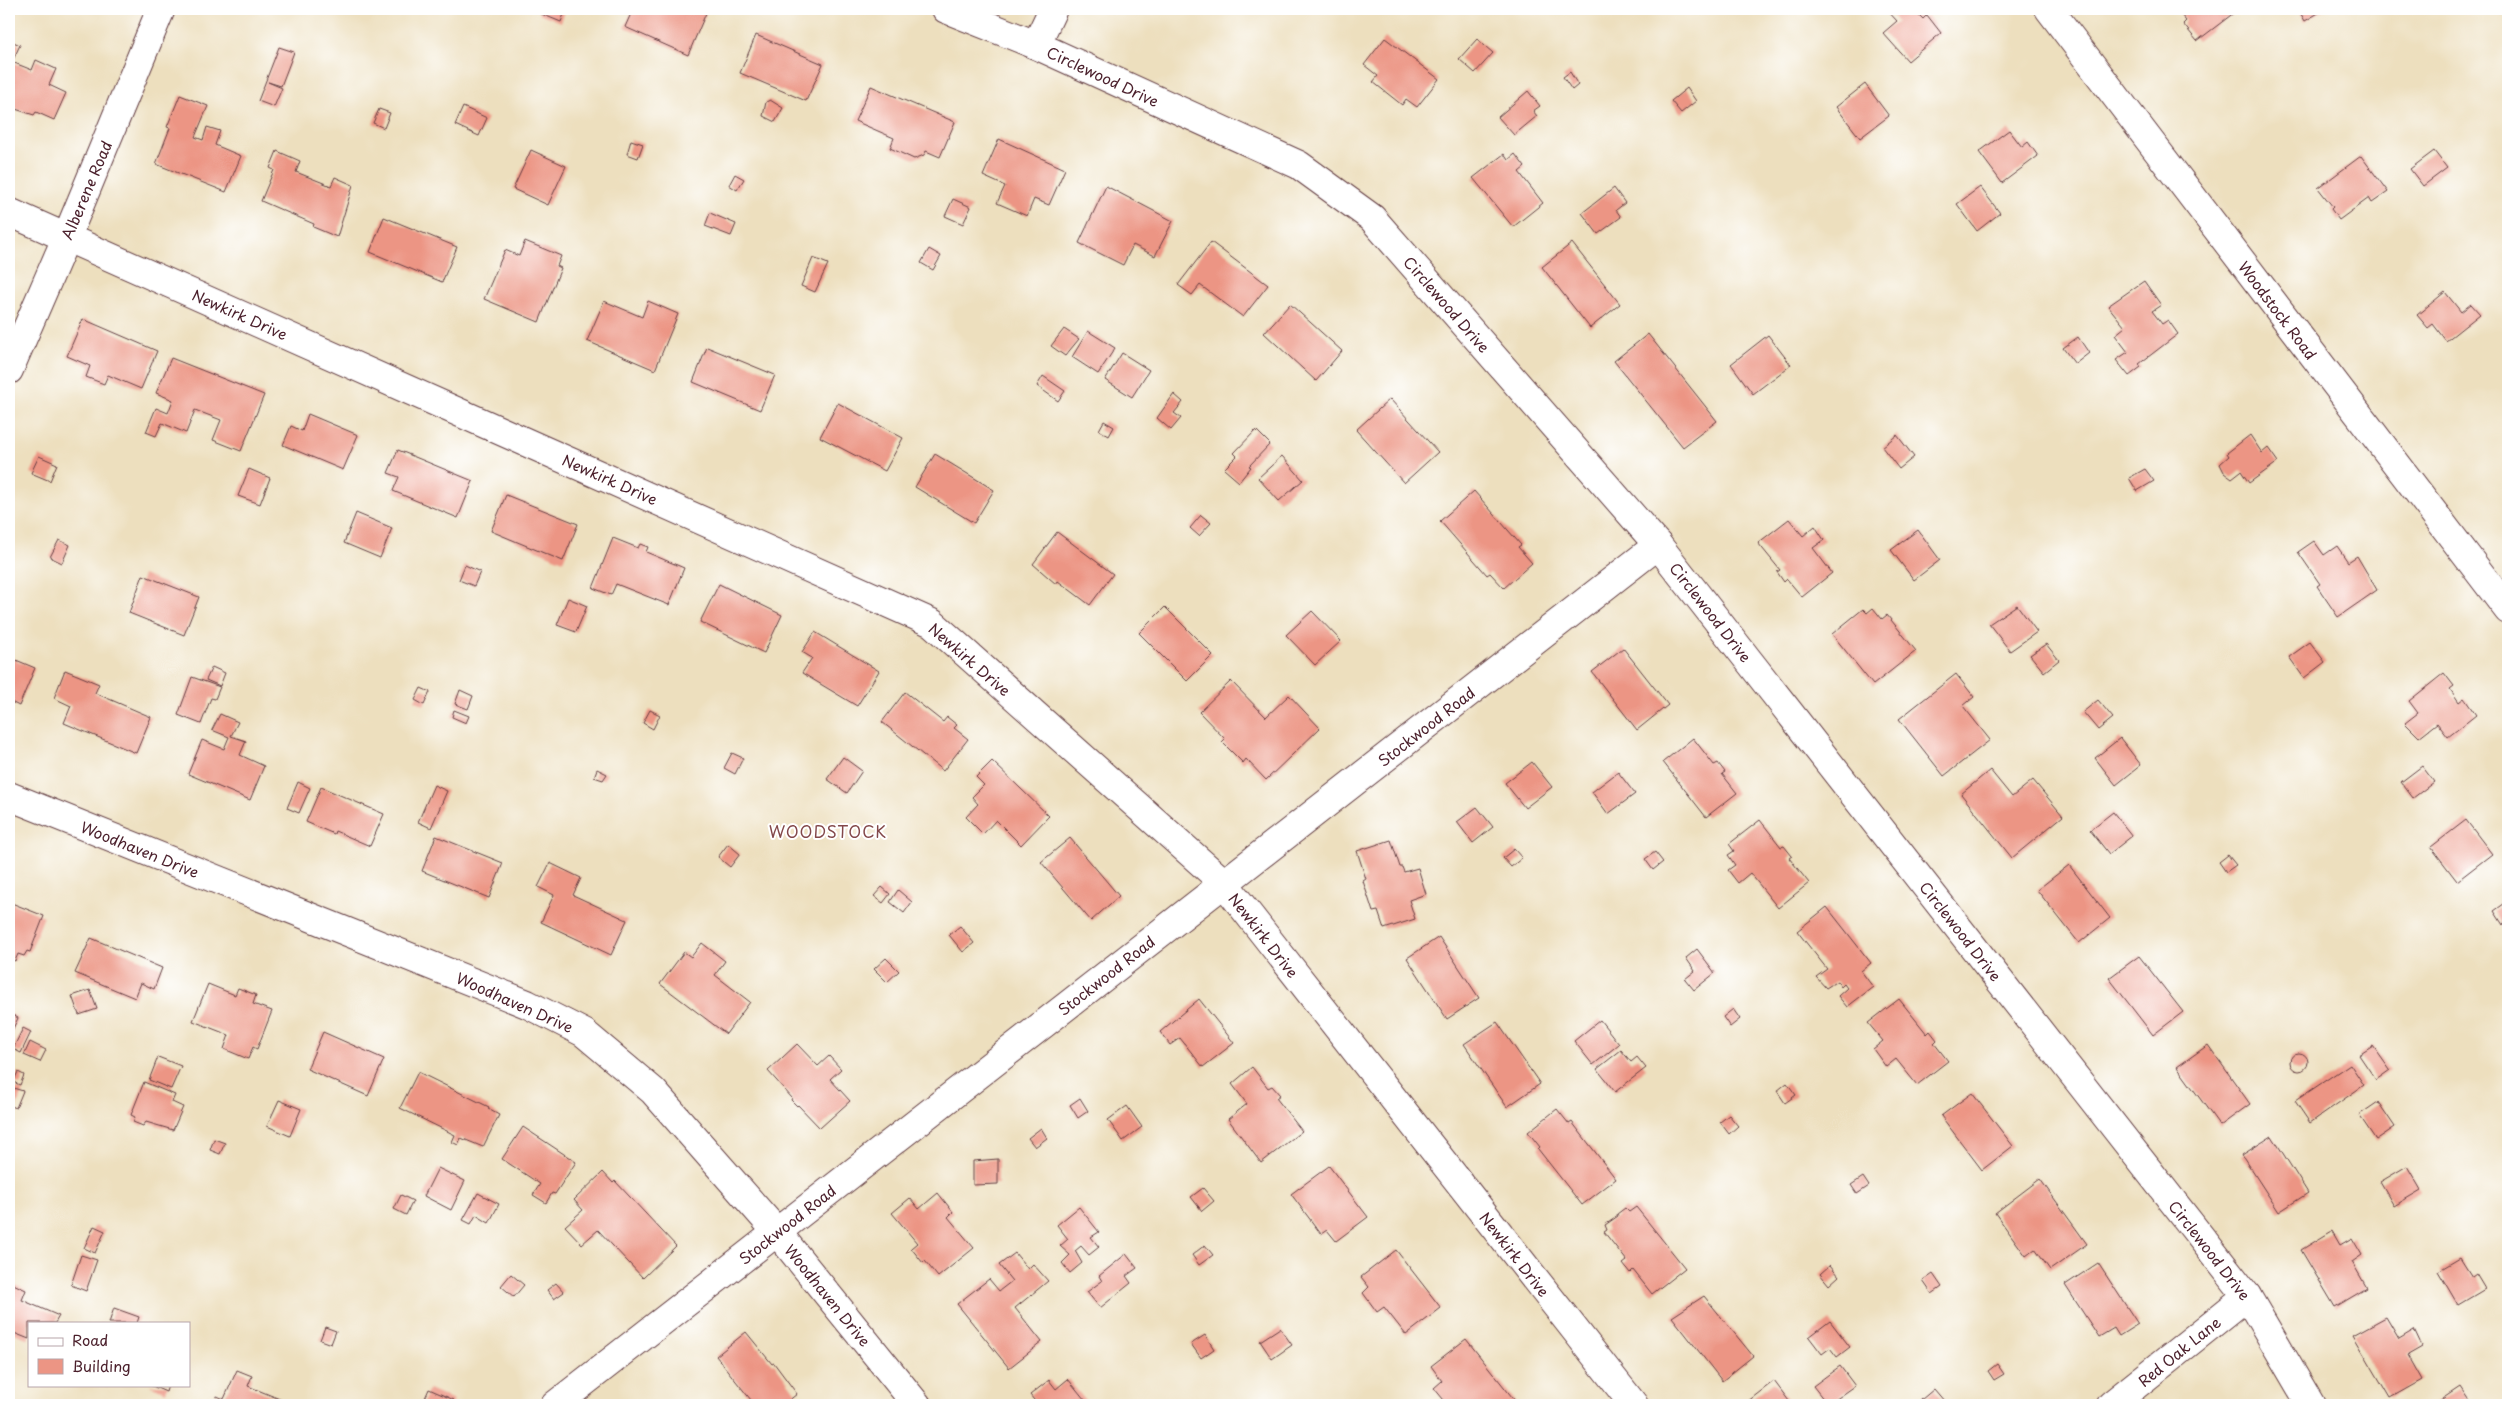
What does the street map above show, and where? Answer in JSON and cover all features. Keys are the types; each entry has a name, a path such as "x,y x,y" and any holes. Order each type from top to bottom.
{"street":[{"name":"Alberene Road","path":"9,370 161,9"},
{"name":"Circlewood Drive","path":"946,9 1036,45 1299,165 1372,218 1658,545 2247,1296 2311,1405"},
{"path":"1036,45 1053,9"},
{"name":"Woodstock Road","path":"2048,9 2508,610"},
{"name":"Newkirk Drive","path":"9,212 67,236 932,623 1224,883 1634,1405"},
{"name":"Stockwood Road","path":"555,1405 1658,545"},
{"name":"Woodhaven Drive","path":"9,796 527,1004 584,1033 653,1091 777,1232 917,1405"},
{"name":"Red Oak Lane","path":"2111,1405 2247,1296"}],"building":[{"path":"541,9 566,9 561,22 539,13"},
{"path":"633,9 696,9 706,13 688,55 625,27"},
{"path":"1886,9 1913,9 1923,19 1927,15 1941,33 1908,61 1883,33 1897,21"},
{"path":"2176,9 2239,9 2197,41 2183,24 2186,21"},
{"path":"2298,9 2325,9 2305,21"},
{"path":"756,35 823,64 806,101 740,73"},
{"path":"1385,38 1439,79 1417,107 1406,99 1402,105 1373,82 1378,76 1364,65"},
{"path":"1477,39 1493,53 1475,73 1459,59"},
{"path":"9,40 20,45 12,62 32,70 36,60 56,69 49,85 66,93 54,120 36,112 34,115 9,107"},
{"path":"279,47 294,52 281,86 268,82 282,88 274,107 258,101"},
{"path":"1570,72 1578,85 1572,90 1563,77"},
{"path":"1865,84 1889,116 1860,138 1836,107"},
{"path":"871,86 955,122 940,157 926,151 924,155 914,159 890,148 894,138 855,121"},
{"path":"1687,88 1696,101 1681,113 1671,101"},
{"path":"1528,91 1540,106 1533,111 1537,116 1514,135 1498,117"},
{"path":"180,95 208,106 195,137 203,140 207,127 220,131 215,145 241,156 226,192 156,164 170,128 167,127"},
{"path":"770,100 783,108 775,122 763,116 766,102"},
{"path":"463,107 487,118 479,136 455,125"},
{"path":"379,109 390,113 384,128 373,123"},
{"path":"2009,130 2022,147 2028,142 2038,156 2002,183 1979,152"},
{"path":"999,139 1065,169 1049,205 1034,199 1027,216 997,203 1005,186 983,176"},
{"path":"631,140 643,144 638,158 627,154"},
{"path":"531,150 566,166 548,205 513,189"},
{"path":"277,151 300,161 296,172 331,186 335,177 353,185 337,237 313,227 314,224 261,201 274,170 270,168"},
{"path":"2434,151 2447,168 2423,186 2410,169"},
{"path":"1504,154 1508,160 1515,154 1525,167 1519,172 1543,203 1513,227 1473,178"},
{"path":"2361,156 2388,192 2372,203 2369,198 2339,220 2331,209 2333,207 2318,188"},
{"path":"735,174 744,179 737,190 729,185"},
{"path":"1106,186 1173,221 1155,256 1133,245 1123,265 1079,243"},
{"path":"1980,187 2000,213 1977,231 1957,204"},
{"path":"1614,188 1625,203 1616,210 1621,217 1598,234 1582,213"},
{"path":"953,199 971,207 963,224 945,216"},
{"path":"710,213 736,224 731,236 705,226"},
{"path":"384,217 457,247 442,282 370,252"},
{"path":"525,241 561,256 557,266 561,268 539,322 484,299 505,250 519,256"},
{"path":"1211,242 1268,285 1243,317 1200,285 1192,295 1178,285"},
{"path":"1572,243 1620,304 1590,328 1542,267"},
{"path":"929,249 941,256 933,270 921,263"},
{"path":"813,258 828,264 815,292 801,286"},
{"path":"2144,281 2161,305 2152,311 2162,324 2168,320 2178,334 2139,364 2141,367 2129,376 2116,360 2128,352 2115,335 2125,327 2108,306"},
{"path":"2445,292 2461,312 2471,304 2480,314 2446,341 2433,324 2428,328 2417,315"},
{"path":"604,301 642,317 648,301 678,314 655,370 587,341"},
{"path":"1290,304 1342,351 1316,381 1264,333"},
{"path":"83,319 157,351 141,389 108,375 104,384 86,377 90,366 67,356"},
{"path":"1064,329 1079,339 1065,356 1051,346"},
{"path":"1088,331 1115,348 1098,374 1072,357"},
{"path":"1648,334 1717,421 1683,447 1614,361"},
{"path":"1768,335 1791,365 1753,394 1731,364"},
{"path":"2078,337 2089,353 2075,364 2063,348"},
{"path":"707,347 775,375 760,410 693,382"},
{"path":"1122,353 1149,370 1132,397 1105,380"},
{"path":"171,358 264,395 241,451 213,440 221,420 195,410 186,433 162,423 156,436 146,432 156,408 168,413 173,400 156,393"},
{"path":"1043,376 1065,391 1058,401 1037,386"},
{"path":"1174,394 1183,402 1174,413 1181,418 1171,430 1157,418"},
{"path":"1390,399 1438,452 1404,483 1356,430"},
{"path":"838,403 903,438 885,471 820,437"},
{"path":"308,414 358,435 343,470 283,445 291,426 302,431"},
{"path":"1104,421 1114,427 1109,436 1099,430"},
{"path":"1256,430 1270,444 1249,466 1251,467 1239,482 1224,469 1237,456 1234,453"},
{"path":"1897,435 1914,457 1899,469 1882,447"},
{"path":"2250,435 2262,453 2268,448 2278,462 2249,483 2241,471 2232,478 2224,472 2220,464 2229,456 2227,453"},
{"path":"398,450 473,481 458,518 393,491 399,477 388,473"},
{"path":"935,454 994,490 974,523 915,487"},
{"path":"39,456 57,464 50,481 31,473"},
{"path":"1282,456 1303,480 1279,501 1258,478"},
{"path":"249,469 270,478 260,504 238,496"},
{"path":"2145,469 2154,481 2137,491 2129,478"},
{"path":"1474,491 1521,545 1518,547 1532,563 1504,588 1490,573 1487,575 1440,521"},
{"path":"506,495 578,524 563,561 491,531"},
{"path":"356,513 392,528 380,558 344,543"},
{"path":"1201,515 1211,523 1199,536 1190,528"},
{"path":"1789,519 1803,536 1815,526 1824,540 1813,548 1832,573 1802,597 1787,579 1784,582 1777,572 1780,570 1758,543"},
{"path":"1918,530 1940,560 1914,580 1891,550"},
{"path":"1057,532 1113,574 1090,605 1058,581 1056,584 1033,564"},
{"path":"613,538 638,548 640,544 648,547 646,552 684,568 669,605 616,584 611,595 593,588"},
{"path":"59,540 70,545 62,563 50,557"},
{"path":"2314,541 2324,555 2337,546 2348,562 2357,556 2377,590 2338,617 2317,586 2320,584 2298,552"},
{"path":"465,565 480,572 474,586 459,580"},
{"path":"143,575 199,597 184,635 129,613"},
{"path":"719,584 782,615 764,653 700,622"},
{"path":"568,598 587,606 576,632 557,625"},
{"path":"2017,605 2037,632 2010,651 1989,624"},
{"path":"1165,607 1213,655 1187,681 1139,633"},
{"path":"1873,608 1882,619 1887,615 1916,651 1873,685 1832,634 1863,609 1867,613"},
{"path":"1312,611 1341,641 1315,665 1286,635"},
{"path":"815,632 879,671 857,706 802,673 812,658 802,652"},
{"path":"2310,642 2325,662 2304,678 2289,657"},
{"path":"2046,644 2059,660 2044,672 2030,655"},
{"path":"1623,648 1668,705 1637,730 1592,672"},
{"path":"9,657 35,668 19,706 9,701"},
{"path":"212,667 225,673 220,686 206,680"},
{"path":"65,670 99,684 95,693 151,717 136,753 64,723 71,706 54,698"},
{"path":"2444,673 2454,686 2450,689 2459,702 2464,698 2476,715 2448,737 2437,723 2419,737 2405,723 2418,713 2409,701"},
{"path":"1956,674 1974,697 1963,706 1990,740 1944,776 1899,719"},
{"path":"192,677 220,687 215,699 211,698 201,724 178,715"},
{"path":"1231,681 1266,717 1289,695 1320,728 1266,780 1246,759 1243,763 1222,742 1225,739 1199,712"},
{"path":"421,688 430,692 424,705 415,700"},
{"path":"460,690 473,696 468,709 455,704"},
{"path":"905,692 943,722 947,717 957,725 954,728 968,739 943,771 882,722"},
{"path":"2098,700 2113,718 2098,730 2083,712"},
{"path":"454,710 469,716 466,723 452,717"},
{"path":"650,710 660,715 653,729 643,723"},
{"path":"220,714 238,722 231,736 246,741 240,755 264,766 250,800 188,774 202,740 224,749 229,737 212,730"},
{"path":"1693,738 1714,765 1718,763 1725,772 1722,774 1737,793 1706,817 1663,762"},
{"path":"2120,738 2141,765 2116,785 2095,758"},
{"path":"732,753 743,758 735,774 724,768"},
{"path":"843,757 862,771 847,793 827,779"},
{"path":"992,761 1049,816 1021,845 996,820 983,834 966,817 978,804 972,797 984,785 976,777"},
{"path":"1532,762 1552,787 1525,808 1505,783"},
{"path":"2422,766 2434,782 2413,798 2401,782"},
{"path":"597,769 607,774 603,780 594,777"},
{"path":"1990,770 2012,797 2033,780 2063,816 2012,858 1961,794"},
{"path":"1618,772 1635,794 1608,814 1592,792"},
{"path":"298,782 310,788 299,813 287,808"},
{"path":"434,785 447,791 431,828 418,822"},
{"path":"321,787 384,814 370,846 335,831 334,834 306,822"},
{"path":"1477,807 1493,827 1473,843 1457,822"},
{"path":"2113,812 2132,836 2109,854 2090,830"},
{"path":"1760,820 1781,847 1784,846 1792,856 1789,858 1809,883 1778,908 1750,873 1738,883 1728,870 1735,865 1728,855 1734,851 1729,844"},
{"path":"2466,820 2492,854 2457,881 2431,847"},
{"path":"436,836 503,863 489,898 422,871"},
{"path":"1070,838 1119,896 1091,921 1041,862"},
{"path":"1391,840 1400,867 1402,867 1404,872 1418,868 1426,894 1409,900 1415,919 1384,929 1378,911 1373,912 1363,881 1366,879 1357,851"},
{"path":"728,844 740,854 730,867 718,857"},
{"path":"1514,849 1522,858 1511,867 1503,858"},
{"path":"1655,852 1663,862 1653,870 1645,859"},
{"path":"2228,855 2236,865 2226,872 2219,862"},
{"path":"550,863 581,878 573,895 627,920 611,955 541,922 554,895 538,887"},
{"path":"2069,865 2110,918 2079,943 2037,890"},
{"path":"882,887 890,894 883,903 874,896"},
{"path":"898,890 912,902 904,913 890,902"},
{"path":"2508,901 2508,921 2503,925 2494,911"},
{"path":"9,902 44,916 30,952 27,951 24,956 18,954 15,961 9,958"},
{"path":"1827,907 1871,963 1861,971 1873,987 1847,1007 1838,996 1847,988 1844,984 1841,987 1837,981 1826,988 1816,977 1827,969 1797,931"},
{"path":"960,926 974,943 963,952 949,935"},
{"path":"1439,937 1479,998 1447,1019 1407,958"},
{"path":"91,938 162,968 154,989 141,983 135,998 75,973"},
{"path":"702,943 725,961 715,975 750,1002 726,1034 660,984 684,952 691,957"},
{"path":"1697,949 1715,973 1694,990 1685,979 1695,971 1686,958"},
{"path":"2139,956 2183,1012 2153,1035 2109,978"},
{"path":"886,958 899,971 887,982 874,969"},
{"path":"208,984 235,995 238,988 256,995 253,1004 272,1011 257,1049 253,1047 248,1059 224,1049 229,1035 193,1021"},
{"path":"90,990 97,1009 79,1015 72,996"},
{"path":"1199,999 1234,1043 1203,1067 1180,1038 1170,1045 1160,1032"},
{"path":"1899,999 1927,1034 1930,1031 1937,1040 1934,1043 1948,1061 1917,1085 1896,1059 1886,1067 1873,1049 1883,1041 1868,1023"},
{"path":"1733,1009 1740,1019 1730,1027 1723,1017"},
{"path":"9,1013 18,1018 9,1037"},
{"path":"1600,1020 1619,1044 1593,1065 1574,1041"},
{"path":"1497,1022 1540,1084 1507,1107 1464,1044"},
{"path":"23,1028 31,1032 21,1053 13,1049"},
{"path":"323,1032 384,1059 368,1096 307,1069"},
{"path":"30,1042 46,1050 40,1062 24,1055"},
{"path":"797,1044 818,1066 829,1056 841,1069 830,1079 850,1101 820,1128 791,1100 792,1098 768,1071"},
{"path":"2208,1045 2250,1104 2220,1126 2177,1067"},
{"path":"2373,1046 2390,1070 2376,1080 2359,1055"},
{"path":"1621,1050 1631,1062 1637,1057 1646,1068 1615,1092 1597,1069"},
{"path":"2295,1053 2303,1053 2308,1058 2306,1069 2295,1071 2290,1066 2290,1058"},
{"path":"158,1057 181,1066 171,1089 149,1080"},
{"path":"2350,1064 2364,1085 2310,1123 2295,1101"},
{"path":"1252,1067 1268,1088 1272,1086 1280,1095 1276,1098 1302,1131 1261,1163 1228,1119 1247,1104 1232,1084"},
{"path":"18,1072 24,1075 20,1085 13,1082"},
{"path":"418,1072 489,1107 488,1109 499,1115 483,1147 461,1138 458,1145 452,1142 455,1135 400,1108"},
{"path":"144,1082 175,1095 172,1102 183,1107 173,1130 146,1122 143,1126 133,1122 135,1117 131,1115"},
{"path":"1787,1083 1796,1095 1785,1103 1777,1091"},
{"path":"10,1087 23,1091 16,1108 9,1105"},
{"path":"1972,1093 2013,1146 1982,1170 1941,1116"},
{"path":"1080,1098 1088,1111 1078,1118 1070,1105"},
{"path":"279,1100 301,1109 290,1136 267,1126"},
{"path":"2378,1102 2395,1127 2376,1140 2359,1115"},
{"path":"1127,1106 1142,1127 1123,1141 1108,1120"},
{"path":"1557,1109 1569,1124 1572,1122 1616,1179 1582,1205 1538,1149 1540,1147 1528,1132"},
{"path":"1729,1115 1738,1126 1729,1134 1720,1122"},
{"path":"523,1127 576,1162 555,1194 552,1193 546,1203 533,1195 540,1184 502,1159"},
{"path":"1041,1128 1047,1138 1035,1147 1028,1138"},
{"path":"2272,1136 2308,1193 2279,1212 2242,1155"},
{"path":"214,1139 225,1143 220,1154 210,1150"},
{"path":"998,1159 998,1184 973,1185 973,1161"},
{"path":"1329,1166 1368,1217 1336,1241 1327,1230 1321,1234 1291,1194"},
{"path":"2407,1166 2421,1190 2394,1206 2380,1182"},
{"path":"438,1168 465,1181 451,1210 424,1196"},
{"path":"603,1172 613,1183 615,1181 676,1246 643,1278 598,1230 582,1244 565,1226 583,1210 574,1200"},
{"path":"1863,1177 1869,1186 1857,1194 1851,1185"},
{"path":"2040,1179 2087,1244 2050,1270 2035,1249 2026,1256 1995,1213"},
{"path":"1203,1188 1214,1201 1202,1211 1191,1197"},
{"path":"478,1193 499,1204 489,1223 476,1215 471,1224 463,1220"},
{"path":"938,1193 953,1212 948,1217 974,1248 938,1277 911,1248 917,1243 892,1213 910,1198 919,1209"},
{"path":"401,1195 413,1201 406,1215 394,1209"},
{"path":"1079,1207 1099,1232 1091,1237 1099,1247 1089,1255 1081,1246 1075,1251 1082,1263 1070,1273 1062,1263 1070,1255 1060,1246 1068,1239 1057,1225"},
{"path":"1636,1207 1685,1268 1652,1294 1633,1270 1630,1273 1623,1264 1627,1261 1604,1232 1607,1230 1605,1225 1618,1216 1617,1214 1625,1208 1629,1212"},
{"path":"94,1226 105,1231 95,1253 84,1248"},
{"path":"2332,1231 2340,1245 2352,1238 2362,1255 2352,1262 2367,1288 2335,1307 2301,1250"},
{"path":"1205,1245 1213,1255 1199,1265 1192,1255"},
{"path":"1396,1250 1441,1308 1406,1335 1384,1307 1377,1312 1363,1293 1369,1287 1361,1277"},
{"path":"1015,1253 1028,1269 1033,1264 1048,1281 1015,1308 1042,1342 1009,1368 957,1304 989,1279 999,1291 1012,1281 999,1265"},
{"path":"1126,1254 1137,1268 1126,1276 1131,1283 1100,1308 1087,1292 1102,1281 1099,1276"},
{"path":"81,1255 97,1260 86,1291 71,1285"},
{"path":"2460,1258 2472,1277 2476,1274 2485,1289 2458,1305 2438,1271"},
{"path":"2098,1263 2138,1324 2119,1336 2114,1328 2099,1337 2065,1285"},
{"path":"1830,1265 1839,1276 1829,1285 1820,1274"},
{"path":"511,1274 524,1285 514,1297 501,1286"},
{"path":"1933,1274 1942,1287 1932,1294 1923,1281"},
{"path":"9,1282 26,1290 22,1300 59,1316 56,1322 28,1322 28,1339 9,1331"},
{"path":"556,1283 564,1292 554,1299 547,1290"},
{"path":"1704,1296 1753,1356 1722,1381 1672,1317"},
{"path":"114,1308 139,1317 137,1322 109,1322"},
{"path":"2386,1317 2399,1339 2414,1330 2422,1347 2408,1355 2422,1380 2390,1398 2353,1335"},
{"path":"1830,1321 1850,1347 1837,1357 1830,1348 1822,1354 1809,1337"},
{"path":"325,1327 336,1331 331,1344 320,1340"},
{"path":"1280,1328 1292,1345 1272,1359 1260,1341"},
{"path":"746,1332 772,1364 774,1363 797,1394 783,1405 755,1405 716,1356"},
{"path":"1205,1335 1214,1349 1201,1358 1191,1344"},
{"path":"1466,1339 1516,1402 1511,1405 1448,1405 1434,1388 1442,1381 1431,1366"},
{"path":"1997,1364 2004,1374 1994,1380 1988,1371"},
{"path":"1840,1366 1855,1386 1828,1405 1813,1386"},
{"path":"237,1370 252,1376 248,1386 282,1400 280,1405 214,1405 217,1396 224,1399"},
{"path":"1068,1379 1089,1405 1038,1405 1030,1395 1049,1380 1056,1389"},
{"path":"1774,1381 1792,1405 1743,1405"},
{"path":"152,1386 168,1386 166,1392"},
{"path":"2460,1387 2472,1405 2433,1405"},
{"path":"429,1389 454,1400 451,1405 422,1405"},
{"path":"1934,1389 1945,1402 1942,1405 1915,1405"}],"district":[{"name":"WOODSTOCK","path":"828,831"}]}
